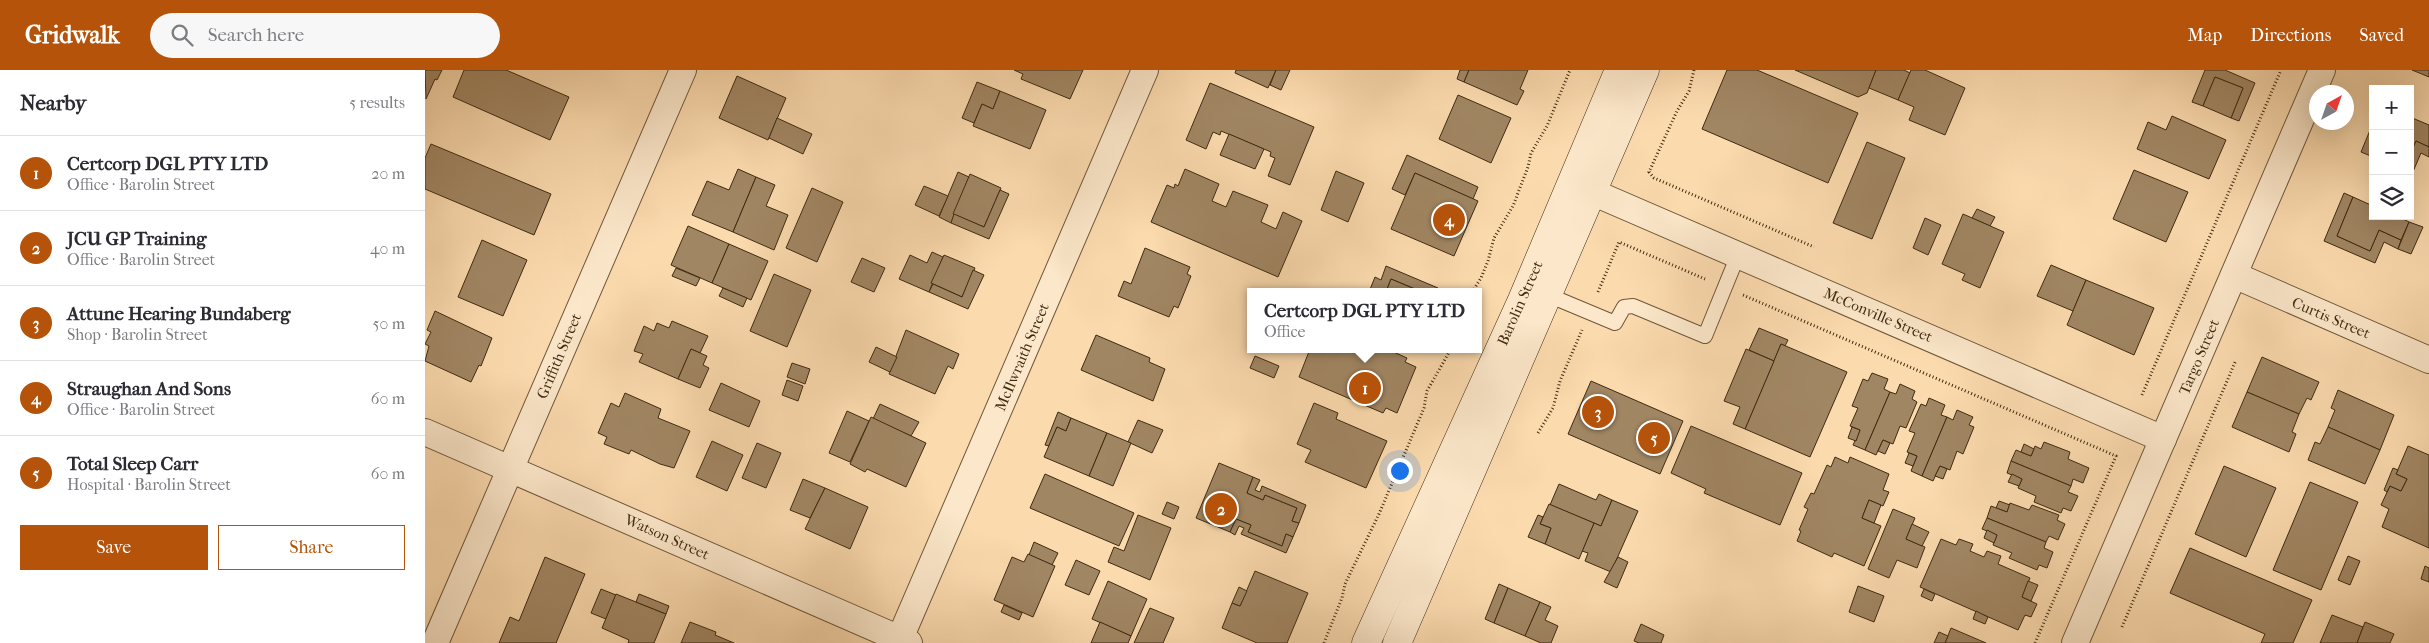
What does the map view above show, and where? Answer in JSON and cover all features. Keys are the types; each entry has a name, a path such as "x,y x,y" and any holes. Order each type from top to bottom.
{"main road":[{"name":"Barolin Street","path":"1366,643 1522,300 1619,70"},
{"name":"Barolin Street","path":"1397,643 1645,70"}],"street":[{"name":"Griffith Street","path":"435,643 683,70"},
{"name":"McIlwraith Street","path":"902,642 1145,70"},
{"name":"Targo Street","path":"2075,643 2322,70"},
{"name":"McConville Street","path":"1592,192 2163,439"},
{"name":"Curtis Street","path":"2233,275 2429,360"},
{"name":"Watson Street","path":"425,432 902,642"}],"lane":[{"path":"1547,295 1615,323 1624,307 1633,306 1705,336 1739,255"}],"path":[{"path":"1475,288 1481,278 1494,238 1513,206 1528,167 1531,153 1547,126 1571,70"},
{"path":"1694,70 1689,91 1677,111 1649,172 1654,178 1814,247"},
{"path":"2142,395 2281,70"},
{"path":"1538,433 1553,408 1560,381 1619,242 2116,456 2035,643"},
{"path":"1324,643 1342,598 1345,584 1379,514 1425,408 1427,391 1449,353"},
{"path":"2122,627 2236,360"}],"building":[{"path":"425,70 442,70 437,80 435,79 426,99"},
{"path":"464,70 506,70 569,97 550,140 453,97"},
{"path":"1014,70 1083,70 1070,99 1021,79 1023,74"},
{"path":"1236,70 1276,70 1268,88 1235,73"},
{"path":"1276,70 1290,70 1281,90 1270,85"},
{"path":"1460,70 1469,70 1464,82 1457,79"},
{"path":"1469,70 1528,70 1520,89 1524,91 1517,105 1464,82"},
{"path":"1727,70 1757,70 1858,113 1828,183 1702,129"},
{"path":"1795,70 1876,70 1867,93 1858,97"},
{"path":"1876,70 1904,70 1910,73 1898,100 1869,88"},
{"path":"1911,70 1925,70 1965,88 1945,135 1909,120 1914,107 1898,100"},
{"path":"2205,70 2225,70 2255,83 2239,121 2231,118 2243,88 2215,77 2203,106 2192,102"},
{"path":"2412,70 2429,70 2429,77"},
{"path":"737,76 786,98 768,140 719,118"},
{"path":"2215,77 2243,88 2231,118 2203,106"},
{"path":"977,82 1000,91 993,109 982,104 974,123 962,118"},
{"path":"1210,83 1314,127 1290,185 1268,176 1275,158 1270,156 1271,152 1221,131 1220,135 1213,132 1206,149 1186,140"},
{"path":"1000,91 1046,110 1030,149 973,126 982,104 993,109"},
{"path":"1458,95 1511,118 1491,163 1439,139"},
{"path":"2172,116 2226,140 2209,179 2137,149 2148,122 2166,130"},
{"path":"777,118 812,134 803,154 769,138"},
{"path":"2414,119 2429,125 2429,147 2416,141 2414,146"},
{"path":"2369,133 2369,155 2361,152"},
{"path":"1229,134 1264,149 1255,169 1220,155"},
{"path":"2416,141 2429,147 2429,157 2421,153 2414,169 2414,146"},
{"path":"1867,142 1905,158 1872,239 1833,223"},
{"path":"431,144 551,194 534,235 425,189 425,158"},
{"path":"1407,155 1478,187 1473,199 1415,173 1405,195 1392,189"},
{"path":"738,169 756,177 733,232 692,215 707,181 729,190"},
{"path":"1185,169 1219,184 1212,201 1226,207 1233,191 1268,205 1261,222 1276,229 1283,212 1302,221 1278,277 1151,222 1167,185 1174,188 1175,184 1178,186"},
{"path":"2134,170 2188,192 2166,242 2113,219"},
{"path":"1336,171 1364,183 1348,222 1321,210"},
{"path":"958,172 969,177 951,223 939,217"},
{"path":"1415,173 1478,201 1454,256 1391,229"},
{"path":"970,174 1001,188 984,227 953,214"},
{"path":"756,177 775,185 766,206 788,215 774,250 733,232"},
{"path":"924,186 948,196 939,216 915,205"},
{"path":"812,188 843,202 817,262 786,248"},
{"path":"1000,190 1009,194 989,239 951,223 954,214 984,227"},
{"path":"2344,193 2353,197 2337,236 2370,251 2379,230 2401,240 2398,249 2384,242 2375,263 2324,241"},
{"path":"2353,197 2369,204 2369,220 2405,220 2409,222 2401,240 2379,230 2370,251 2337,236"},
{"path":"1977,209 1995,217 1990,226 1972,218"},
{"path":"1963,214 2004,232 1980,288 1962,280 1965,274 1942,264"},
{"path":"1925,218 1941,225 1928,255 1913,248"},
{"path":"2409,222 2423,227 2411,254 2398,249"},
{"path":"688,226 729,244 712,283 671,265"},
{"path":"482,240 527,260 503,316 458,297"},
{"path":"729,244 768,261 751,300 712,283"},
{"path":"1145,248 1190,267 1187,274 1191,276 1178,308 1174,306 1169,317 1118,296 1124,281 1131,284"},
{"path":"932,252 943,257 929,292 899,279 910,255 927,263"},
{"path":"944,255 975,268 962,297 931,283"},
{"path":"862,258 885,268 874,292 851,282"},
{"path":"2051,265 2086,280 2073,311 2037,296"},
{"path":"1386,266 1438,288 1412,288 1391,279 1388,288 1371,288 1375,277 1381,280"},
{"path":"676,268 700,278 696,286 672,276"},
{"path":"973,270 984,275 968,309 929,292 933,284 962,297"},
{"path":"774,274 811,290 787,347 750,331"},
{"path":"1391,279 1412,288 1388,288"},
{"path":"2086,280 2154,308 2134,355 2067,325"},
{"path":"723,288 747,298 743,307 719,296"},
{"path":"435,311 492,338 481,366 479,365 471,382 425,361 429,346 425,344 431,332 427,330"},
{"path":"672,321 708,336 700,353 691,349 678,379 639,362 643,354 634,351 644,326 654,331 657,323 669,328"},
{"path":"1759,328 1788,340 1785,346 1781,344 1774,361 1749,350"},
{"path":"906,330 959,354 953,369 948,366 935,394 889,374"},
{"path":"1096,335 1150,358 1149,362 1165,369 1153,401 1081,370"},
{"path":"1781,344 1847,372 1810,457 1745,429"},
{"path":"876,347 897,357 890,372 869,362"},
{"path":"691,349 707,356 703,365 709,368 700,388 678,379"},
{"path":"1746,349 1774,361 1745,429 1733,424 1740,407 1724,401"},
{"path":"1308,353 1396,353 1407,358 1405,362 1416,367 1397,413 1386,408 1383,413 1299,377"},
{"path":"1255,356 1279,366 1274,378 1250,368"},
{"path":"2262,357 2319,382 2311,400 2307,398 2299,414 2247,392"},
{"path":"792,363 810,369 805,384 787,377"},
{"path":"1872,373 1888,379 1884,389 1890,392 1865,450 1853,445 1860,430 1850,426 1858,408 1852,406 1863,379 1868,381"},
{"path":"787,380 803,386 798,401 782,395"},
{"path":"1591,381 1683,421 1660,474 1568,434"},
{"path":"721,383 760,401 749,427 709,410"},
{"path":"1900,384 1915,391 1912,399 1917,402 1906,428 1900,426 1893,444 1883,440 1876,455 1865,450 1890,392 1896,394"},
{"path":"2338,390 2394,415 2380,450 2328,427 2335,410 2331,408"},
{"path":"2247,392 2299,414 2292,432 2296,434 2289,452 2232,427"},
{"path":"625,393 661,409 658,418 690,431 674,468 660,464 631,450 629,454 604,444 607,437 598,433 611,403 619,407"},
{"path":"1929,398 1945,405 1941,415 1947,417 1922,476 1911,471 1917,456 1907,452 1915,433 1909,431 1921,404 1926,406"},
{"path":"1314,403 1338,413 1336,419 1387,441 1366,488 1305,462 1311,450 1297,444"},
{"path":"880,404 919,422 911,436 873,419"},
{"path":"1957,410 1973,417 1969,425 1974,427 1963,454 1957,451 1950,470 1940,466 1933,481 1922,476 1947,417 1953,420"},
{"path":"847,411 869,421 850,462 829,453"},
{"path":"1058,412 1071,418 1066,431 1057,427 1049,446 1045,445"},
{"path":"871,417 926,443 906,487 867,469 865,472 850,464"},
{"path":"1071,418 1107,433 1089,476 1044,457 1057,427 1066,431"},
{"path":"1138,420 1163,430 1152,453 1128,442"},
{"path":"1691,426 1802,473 1780,525 1704,493 1706,489 1671,473"},
{"path":"1852,427 1860,430 1856,441 1848,438"},
{"path":"2328,427 2380,450 2365,484 2308,460 2315,442 2320,444"},
{"path":"1107,433 1131,443 1113,486 1089,476"},
{"path":"1883,440 1890,443 1885,454 1878,451"},
{"path":"712,441 743,455 727,491 696,477"},
{"path":"2044,442 2070,452 2068,459 2089,468 2083,483 2073,479 2071,486 2011,461 2016,450 2031,456 2035,446 2041,449"},
{"path":"757,443 781,453 766,488 742,478"},
{"path":"2024,444 2034,449 2031,456 2021,452"},
{"path":"2408,446 2429,455 2429,548 2382,527 2389,509 2381,505 2390,486 2401,491 2407,479 2396,474"},
{"path":"1909,453 1917,456 1913,466 1905,463"},
{"path":"1835,457 1848,463 1850,457 1889,474 1883,490 1889,492 1883,506 1869,500 1862,518 1881,526 1864,566 1834,553 1832,557 1797,541 1801,531 1799,530 1808,509 1804,507 1811,493 1814,494 1827,465 1831,467"},
{"path":"2011,461 2071,486 2068,492 2078,496 2071,511 2063,508 2061,513 2034,502 2036,496 2018,488 2022,479 2007,473"},
{"path":"1219,463 1253,477 1247,493 1263,500 1265,495 1297,508 1292,521 1299,523 1293,537 1286,534 1282,546 1248,532 1251,525 1236,519 1230,532 1196,518"},
{"path":"1940,466 1947,469 1943,479 1935,476"},
{"path":"2224,466 2276,488 2246,557 2195,534"},
{"path":"2393,468 2398,470 2396,474 2407,479 2401,491 2390,486 2387,492 2384,490"},
{"path":"1045,474 1134,513 1119,546 1030,508"},
{"path":"2012,474 2022,479 2019,486 2008,482"},
{"path":"1253,477 1260,480 1255,490 1260,492 1262,486 1306,505 1299,523 1292,521 1297,508 1265,495 1263,500 1247,493"},
{"path":"803,479 825,488 810,518 790,510"},
{"path":"2310,482 2358,502 2321,590 2273,570"},
{"path":"1559,484 1596,500 1599,494 1612,500 1601,526 1550,505"},
{"path":"825,488 868,507 850,549 805,529"},
{"path":"1612,500 1638,511 1611,572 1585,561 1588,553 1582,551 1594,523 1601,526"},
{"path":"1869,500 1881,505 1874,523 1862,518"},
{"path":"1999,501 2010,505 2007,512 1996,508"},
{"path":"1167,502 1179,507 1174,519 1162,514"},
{"path":"2010,503 2029,510 2032,505 2059,515 2057,520 2065,524 2058,540 2049,536 2046,542 1987,518 1991,506 2007,512"},
{"path":"1549,504 1594,523 1579,559 1545,544 1551,528 1540,524"},
{"path":"1893,509 1915,518 1906,539 1925,547 1917,568 1897,560 1889,578 1868,569"},
{"path":"1138,515 1171,528 1150,580 1108,562 1114,547 1124,551"},
{"path":"1538,515 1543,517 1540,524 1551,528 1545,544 1528,537"},
{"path":"1987,518 2046,542 2044,548 2053,552 2047,568 2039,565 2037,570 2009,558 2012,553 1993,545 1997,535 1982,529"},
{"path":"1236,519 1251,525 1248,532 1282,546 1286,534 1293,537 1286,553 1241,534 1244,528 1239,526 1235,535 1230,532"},
{"path":"1912,524 1929,532 1922,546 1906,539"},
{"path":"1987,530 1997,535 1994,543 1984,538"},
{"path":"1941,539 1956,545 1959,539 1973,544 1970,551 1984,557 1987,551 2001,556 1998,564 2030,578 2022,597 2037,604 2031,617 2025,615 2018,630 1920,587"},
{"path":"1034,542 1058,553 1052,565 1029,555"},
{"path":"2190,548 2312,600 2293,643 2261,643 2265,634 2170,593"},
{"path":"1028,554 1055,566 1033,617 994,600 1012,557 1024,562"},
{"path":"2348,556 2360,561 2350,585 2338,580"},
{"path":"545,557 585,574 556,643 499,643 510,617 519,621"},
{"path":"1618,557 1628,562 1617,588 1604,582"},
{"path":"1076,560 1100,571 1089,595 1065,585"},
{"path":"2425,566 2429,568 2429,582 2421,579"},
{"path":"1255,571 1308,593 1287,643 1257,643 1222,628 1232,603 1240,606"},
{"path":"1108,581 1147,599 1131,636 1092,619"},
{"path":"2028,581 2038,585 2031,601 2022,597"},
{"path":"1499,584 1508,588 1494,623 1485,619"},
{"path":"1858,586 1884,596 1874,622 1849,612"},
{"path":"1239,587 1247,591 1240,606 1232,603"},
{"path":"1508,588 1540,602 1525,636 1494,623"},
{"path":"601,589 616,595 606,619 591,613"},
{"path":"1924,589 1935,594 1932,601 1921,596"},
{"path":"616,594 666,614 654,643 628,643 629,640 602,628"},
{"path":"639,594 669,606 666,614 636,602"},
{"path":"1540,602 1551,607 1545,620 1558,626 1551,643 1541,643 1525,636"},
{"path":"1004,605 1022,613 1019,620 1001,612"},
{"path":"1150,608 1174,618 1163,643 1134,643"},
{"path":"1976,611 1988,617 1985,624 1973,619"},
{"path":"2332,615 2363,627 2357,643 2320,643"},
{"path":"690,622 716,632 715,635 734,643 681,643"},
{"path":"1100,622 1131,636 1128,643 1091,643"},
{"path":"2365,622 2394,634 2390,643 2357,643"},
{"path":"1641,624 1664,635 1661,643 1639,643 1634,641"},
{"path":"1951,628 1986,643 1945,643"},
{"path":"1939,632 1948,636 1945,643 1934,643"}],"place":[{"name":"Straughan And Sons","path":"1449,220"},
{"name":"Certcorp DGL PTY LTD","path":"1365,388"},
{"name":"Attune Hearing Bundaberg","path":"1598,412"},
{"name":"Total Sleep Carr","path":"1654,438"},
{"name":"JCU GP Training","path":"1221,509"}]}
